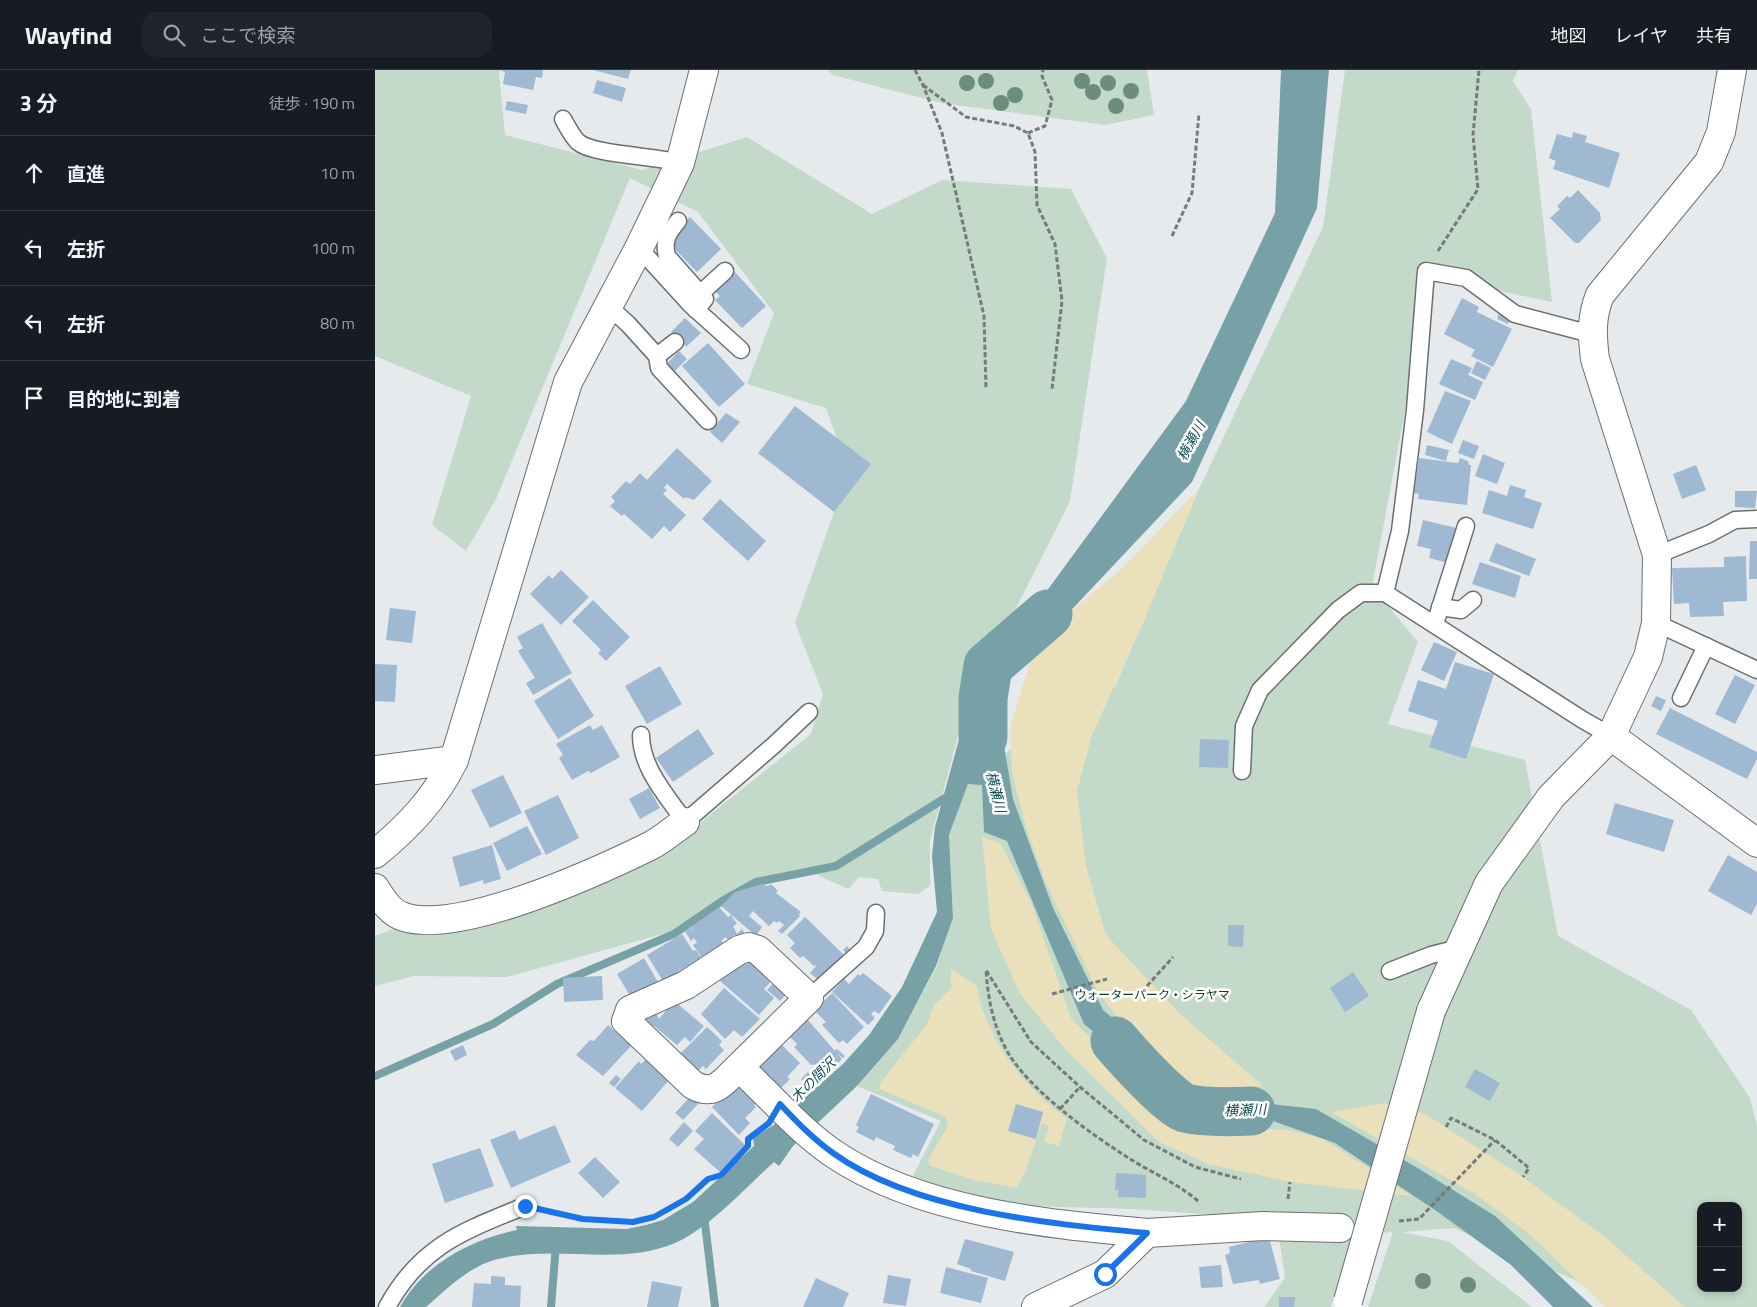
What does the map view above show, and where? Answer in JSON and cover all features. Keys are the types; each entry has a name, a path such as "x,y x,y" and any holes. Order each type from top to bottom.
{"street":[{"path":"375,854 417,814 440,787 454,760 568,382 639,248 680,163 704,70"},
{"path":"1347,1304 1431,1011 1480,900 1507,855 1551,797 1611,736 1648,657 1656,623 1657,555 1609,410 1595,359 1591,334 1593,312 1600,295 1709,162 1721,132 1732,70"},
{"path":"1611,736 1757,843"},
{"path":"375,770 454,760"},
{"path":"375,888 391,910 403,917 426,920 457,917 523,901 561,886 651,845 685,822"},
{"path":"749,947 758,950 809,998 739,1067 717,1088 704,1090 698,1088 626,1021 630,1010 686,985 739,950 749,947"},
{"path":"739,1067 780,1104 806,1132 835,1154 875,1177 920,1195 1017,1217 1080,1227 1147,1233 1288,1226 1340,1228"},
{"path":"1036,1307 1105,1274 1147,1233"}],"lane":[{"path":"563,119 579,142 593,148 665,158 680,163"},
{"path":"678,221 666,237 667,256 705,299 696,310"},
{"path":"639,248 696,310 741,350"},
{"path":"701,293 725,271"},
{"path":"1385,593 1401,531 1415,410 1426,271 1466,278 1515,314 1591,334"},
{"path":"608,306 628,324 657,356 659,368 708,421"},
{"path":"657,356 675,342"},
{"path":"1657,555 1709,534 1735,520 1757,519"},
{"path":"1435,624 1466,526"},
{"path":"1242,771 1244,726 1261,690 1338,610 1361,593 1385,593 1611,736"},
{"path":"1440,607 1461,610 1473,600"},
{"path":"1656,623 1757,670"},
{"path":"1681,698 1706,646"},
{"path":"641,735 641,748 649,769 685,822 774,746 809,712"},
{"path":"809,998 866,947 875,931 876,913"},
{"path":"1390,971 1431,955 1459,948"},
{"path":"387,1307 395,1292 422,1260 453,1236 525,1206"}],"path":[{"path":"915,70 942,133 984,316 986,389"},
{"path":"1028,133 1045,126 1052,100 1042,76 1043,70"},
{"path":"1426,271 1478,188 1473,134 1479,70"},
{"path":"923,86 966,117 1014,126 1028,133 1035,152 1037,205 1055,244 1061,301 1052,389"},
{"path":"1172,236 1192,193 1199,113"},
{"path":"1147,986 1173,957"},
{"path":"1225,1229 1190,1194 1126,1156 1061,1109 1017,1067 993,1018 988,996 986,970 1031,1042 1080,1087 1144,1140 1195,1167 1241,1179"},
{"path":"1052,994 1107,978"},
{"path":"1061,1109 1080,1087"},
{"path":"525,1206 583,1219 633,1222 654,1217 686,1199 708,1179 721,1175 748,1146 748,1139 769,1123 780,1104"},
{"path":"1446,1126 1451,1118 1495,1140 1529,1168 1523,1177"},
{"path":"1419,1219 1495,1140"}],"green space":[{"path":"375,70 500,70 505,135 642,170 747,137 872,214 942,180 1071,189 1107,258 1070,501 965,710 930,841 930,886 918,894 882,891 878,879 859,877 848,889 815,874 735,889 684,928 507,977 414,976 375,986 375,936 432,914 476,923 696,826 811,734 823,694 795,623 834,512 851,477 826,408 747,384 774,313 698,212 630,178 496,499 466,551 432,525 471,396 375,356"},
{"path":"828,70 1147,70 1154,115 1105,125 941,103 833,75"},
{"name":"ウォーターパーク・シラヤマ","path":"1345,70 1518,70 1513,81 1531,109 1552,302 1426,275 1410,384 1372,587 1418,642 1388,724 1525,760 1558,936 1691,1010 1750,1098 1757,1126 1757,1307 1638,1307 1454,1228 1402,1232 1448,1241 1532,1307 1368,1307 1393,1232 1354,1235 1331,1307 1264,1307 1285,1278 1276,1216 1021,1205 994,1201 953,1191 914,1177 941,1121 857,1086 898,1039 937,966 953,916 949,835 968,784 1078,694 1115,687 1199,489 1323,227"}],"sand":[{"path":"1199,489 1143,623 1092,735 1077,791 1086,866 1106,935 1179,1013 1263,1086 1198,1094 1159,1070 1098,992 1045,881 1026,827 1012,773 1010,729 1030,661 1062,619 1120,570"},
{"path":"982,836 1001,844 1033,907 1071,1018 1153,1103 1195,1126 1289,1130 1323,1139 1412,1196 1290,1182 1208,1164 1159,1142 1066,1050 1020,994 991,929"},
{"path":"951,969 977,986 988,1024 998,1043 1022,1077 1051,1106 1067,1118 1059,1146 1044,1142 1049,1126 1042,1123 1026,1171 1016,1188 975,1180 930,1166 928,1160 948,1125 946,1117 880,1089 880,1083 927,1024 934,1005 951,988"},
{"path":"1384,1103 1425,1114 1523,1177 1605,1237 1685,1307 1605,1307 1528,1233 1475,1194 1331,1112"}],"water":[{"path":"1281,70 1329,70 1317,208 1192,482 1011,674 997,704 1013,799 1053,908 1103,1010 1206,1097 1316,1109 1416,1167 1495,1216 1593,1307 1553,1307 1511,1265 1438,1212 1335,1143 1273,1121 1194,1115 1084,1024 1007,841 984,832 982,785 968,784 949,835 953,918 936,966 898,1039 857,1086 793,1146 779,1166 774,1162 702,1227 675,1243 654,1250 632,1254 542,1254 498,1259 487,1262 468,1272 426,1307 400,1307 410,1292 435,1266 466,1247 499,1234 517,1230 516,1226 627,1229 663,1220 693,1202 754,1146 753,1137 774,1125 843,1064 869,1035 902,987 937,912 932,856 935,827 961,732 980,682 1186,401 1275,213"}],"building":[{"path":"500,70 543,70 542,78 536,77 533,90 503,84 505,72"},
{"path":"593,70 631,70 628,79"},
{"path":"597,80 626,88 622,102 593,93"},
{"path":"507,101 528,105 526,114 505,110"},
{"path":"1573,132 1587,136 1585,142 1620,153 1609,188 1553,169 1556,161 1549,158 1557,134 1572,138"},
{"path":"1578,190 1600,213 1601,220 1579,243 1575,243 1550,218 1560,209 1557,206 1567,196 1570,198"},
{"path":"690,217 721,249 697,272 666,240"},
{"path":"733,270 766,306 742,328 715,300 720,296 713,289"},
{"path":"1462,298 1479,307 1477,312 1512,329 1493,367 1471,356 1475,350 1444,334"},
{"path":"1500,311 1512,317 1508,324 1497,319"},
{"path":"685,318 701,333 686,347 671,332"},
{"path":"708,343 745,384 719,407 682,366"},
{"path":"679,351 687,359 672,374 664,367"},
{"path":"1451,359 1472,368 1468,375 1483,382 1475,400 1439,384"},
{"path":"1477,361 1491,368 1485,380 1471,373"},
{"path":"1445,391 1471,401 1452,444 1427,432"},
{"path":"795,406 871,464 834,512 758,453"},
{"path":"726,413 740,422 722,443 710,432"},
{"path":"1463,440 1479,446 1474,459 1458,453"},
{"path":"1427,445 1449,450 1446,461 1425,455"},
{"path":"677,448 712,481 694,500 685,497 684,499 667,484 664,488 667,490 663,494 686,515 670,532 664,526 652,539 624,514 622,516 610,506 615,501 611,497 626,481 630,484 640,473 647,480"},
{"path":"1483,454 1505,463 1497,484 1475,476"},
{"path":"1419,458 1458,463 1460,458 1468,461 1469,465 1471,465 1467,505 1418,499 1419,494 1414,493"},
{"path":"1696,465 1706,490 1682,499 1673,474"},
{"path":"1510,485 1526,490 1524,497 1542,503 1533,529 1482,513 1489,490 1507,496"},
{"path":"1735,491 1757,491 1755,508 1735,507"},
{"path":"720,499 766,541 748,561 702,519"},
{"path":"1423,520 1461,529 1452,564 1429,558 1431,549 1417,546"},
{"path":"1750,541 1757,541 1757,579 1749,579"},
{"path":"1496,543 1536,559 1529,576 1489,561"},
{"path":"1746,556 1747,601 1723,602 1724,616 1690,617 1689,603 1674,604 1672,568 1724,567 1724,557"},
{"path":"1480,562 1521,576 1515,598 1472,584"},
{"path":"561,570 589,597 561,625 530,594 549,575 552,579"},
{"path":"593,600 630,637 606,661 598,653 601,650 572,621"},
{"path":"390,608 416,611 412,643 386,640"},
{"path":"542,623 572,673 533,695 526,683 535,678 518,651 523,648 517,637"},
{"path":"1434,642 1457,652 1444,681 1421,670"},
{"path":"1455,662 1494,674 1466,759 1429,747 1438,721 1408,711 1418,680 1446,689"},
{"path":"375,664 397,665 395,702 375,701"},
{"path":"660,666 682,704 647,724 625,686"},
{"path":"1735,675 1755,685 1735,724 1715,714"},
{"path":"570,678 594,716 558,739 534,701"},
{"path":"1656,696 1666,700 1661,711 1651,706"},
{"path":"1670,708 1757,752 1757,759 1747,779 1656,734"},
{"path":"590,725 593,730 602,725 620,757 591,773 588,771 572,780 559,758 563,755 556,744"},
{"path":"698,729 714,754 673,782 656,758"},
{"path":"1200,739 1229,740 1228,768 1199,767"},
{"path":"503,775 522,813 490,828 471,790"},
{"path":"649,788 660,808 640,819 629,799"},
{"path":"558,795 579,838 546,855 524,811"},
{"path":"1615,803 1674,820 1664,852 1606,834"},
{"path":"527,826 542,854 507,871 493,843"},
{"path":"492,845 501,879 484,884 483,880 460,887 452,857"},
{"path":"1728,855 1757,872 1757,904 1751,915 1708,891"},
{"path":"762,884 768,886 771,884 778,891 776,893 801,912 800,916 782,934 778,931 784,925 779,921 777,923 774,921 769,926 753,911 749,916 762,927 756,936 721,906 735,892"},
{"path":"719,907 728,917 731,915 737,924 733,926 737,934 742,929 746,936 738,942 734,935 728,940 726,937 722,940 724,947 714,955 712,952 705,962 693,945 697,943 694,938 691,941 685,931 690,927 694,933 691,927"},
{"path":"805,917 844,955 817,979 810,973 817,965 814,966 803,956 800,958 790,948 795,943 787,935"},
{"path":"1228,925 1244,925 1243,947 1228,946"},
{"path":"682,934 693,951 696,950 703,961 696,965 694,962 663,981 647,955"},
{"path":"847,946 850,950 846,953 843,950"},
{"path":"749,956 774,978 764,989 774,998 759,1015 720,981 736,962"},
{"path":"644,958 659,984 632,999 617,974"},
{"path":"1353,972 1369,996 1345,1012 1330,988"},
{"path":"863,973 892,996 879,1014 874,1011 871,1014 875,1018 868,1025 832,992 844,979 849,984 858,974 860,976"},
{"path":"602,976 603,1000 564,1002 563,978"},
{"path":"777,979 790,990 780,1001 767,990"},
{"path":"724,988 760,1019 742,1037 734,1030 725,1039 701,1014"},
{"path":"832,993 864,1027 847,1044 843,1040 839,1043 822,1025 826,1022 814,1010"},
{"path":"674,1001 704,1026 690,1042 685,1037 677,1045 654,1026 649,1028 644,1020 656,1013 659,1019"},
{"path":"807,1019 842,1059 828,1073 819,1064 811,1065 794,1047 797,1044 789,1036"},
{"path":"608,1025 631,1046 603,1076 576,1055 590,1040 594,1041"},
{"path":"707,1027 722,1041 719,1045 724,1050 706,1069 703,1066 695,1074 677,1057"},
{"path":"779,1042 800,1063 787,1077 790,1079 778,1091 754,1068"},
{"path":"463,1045 467,1055 455,1061 450,1051"},
{"path":"837,1049 845,1056 843,1058 834,1051"},
{"path":"647,1058 670,1079 642,1111 615,1088 639,1061 641,1064"},
{"path":"1475,1069 1500,1083 1490,1101 1465,1087"},
{"path":"808,1072 817,1081 810,1087 801,1079"},
{"path":"616,1075 621,1079 614,1087 609,1083"},
{"path":"736,1082 760,1099 754,1105 756,1107 745,1118 750,1123 739,1135 712,1107"},
{"path":"871,1094 934,1124 918,1157 913,1154 911,1158 893,1150 895,1146 876,1137 874,1141 856,1132 859,1127 856,1125"},
{"path":"690,1097 698,1104 683,1120 675,1113"},
{"path":"1016,1104 1043,1112 1036,1139 1008,1131"},
{"path":"712,1113 745,1145 720,1172 694,1149 704,1139 695,1131"},
{"path":"684,1122 693,1131 678,1147 669,1139"},
{"path":"555,1125 571,1162 511,1188 490,1140 515,1130 519,1140"},
{"path":"480,1148 494,1186 445,1203 432,1164"},
{"path":"595,1157 620,1182 603,1198 578,1173"},
{"path":"1116,1173 1146,1175 1146,1198 1118,1197 1118,1190 1115,1190"},
{"path":"1269,1237 1280,1279 1260,1284 1259,1280 1233,1284 1225,1255 1230,1253 1229,1247"},
{"path":"965,1239 1014,1252 1005,1281 971,1271 971,1269 957,1264"},
{"path":"1221,1265 1223,1287 1201,1288 1199,1267"},
{"path":"946,1267 988,1278 981,1303 940,1293"},
{"path":"888,1275 911,1279 906,1306 883,1303"},
{"path":"491,1276 505,1277 505,1285 521,1286 520,1307 472,1307 474,1283 491,1284"},
{"path":"816,1278 849,1293 843,1307 803,1307"},
{"path":"652,1281 682,1287 678,1307 647,1307"},
{"path":"1279,1297 1295,1297 1294,1307 1279,1307"}],"waterway":[{"name":"横瀬川","path":"983,737 983,698 988,666 1048,614"},
{"path":"375,1076 493,1024 557,984 674,934 722,901 756,882 836,866 950,795"},
{"name":"横瀬川","path":"1115,1041 1138,1067 1178,1105 1193,1110 1251,1111"},
{"path":"704,1215 715,1307"},
{"path":"551,1307 556,1244"}],"route":[{"path":"525,1206 583,1219 633,1222 654,1217 686,1199 708,1179 721,1175 748,1146 748,1139 769,1123 780,1104 806,1132 835,1154 875,1177 920,1195 999,1214 1080,1227 1147,1233 1105,1274"}],"water label":[{"name":"木の間沢","path":"813,1080"}]}
